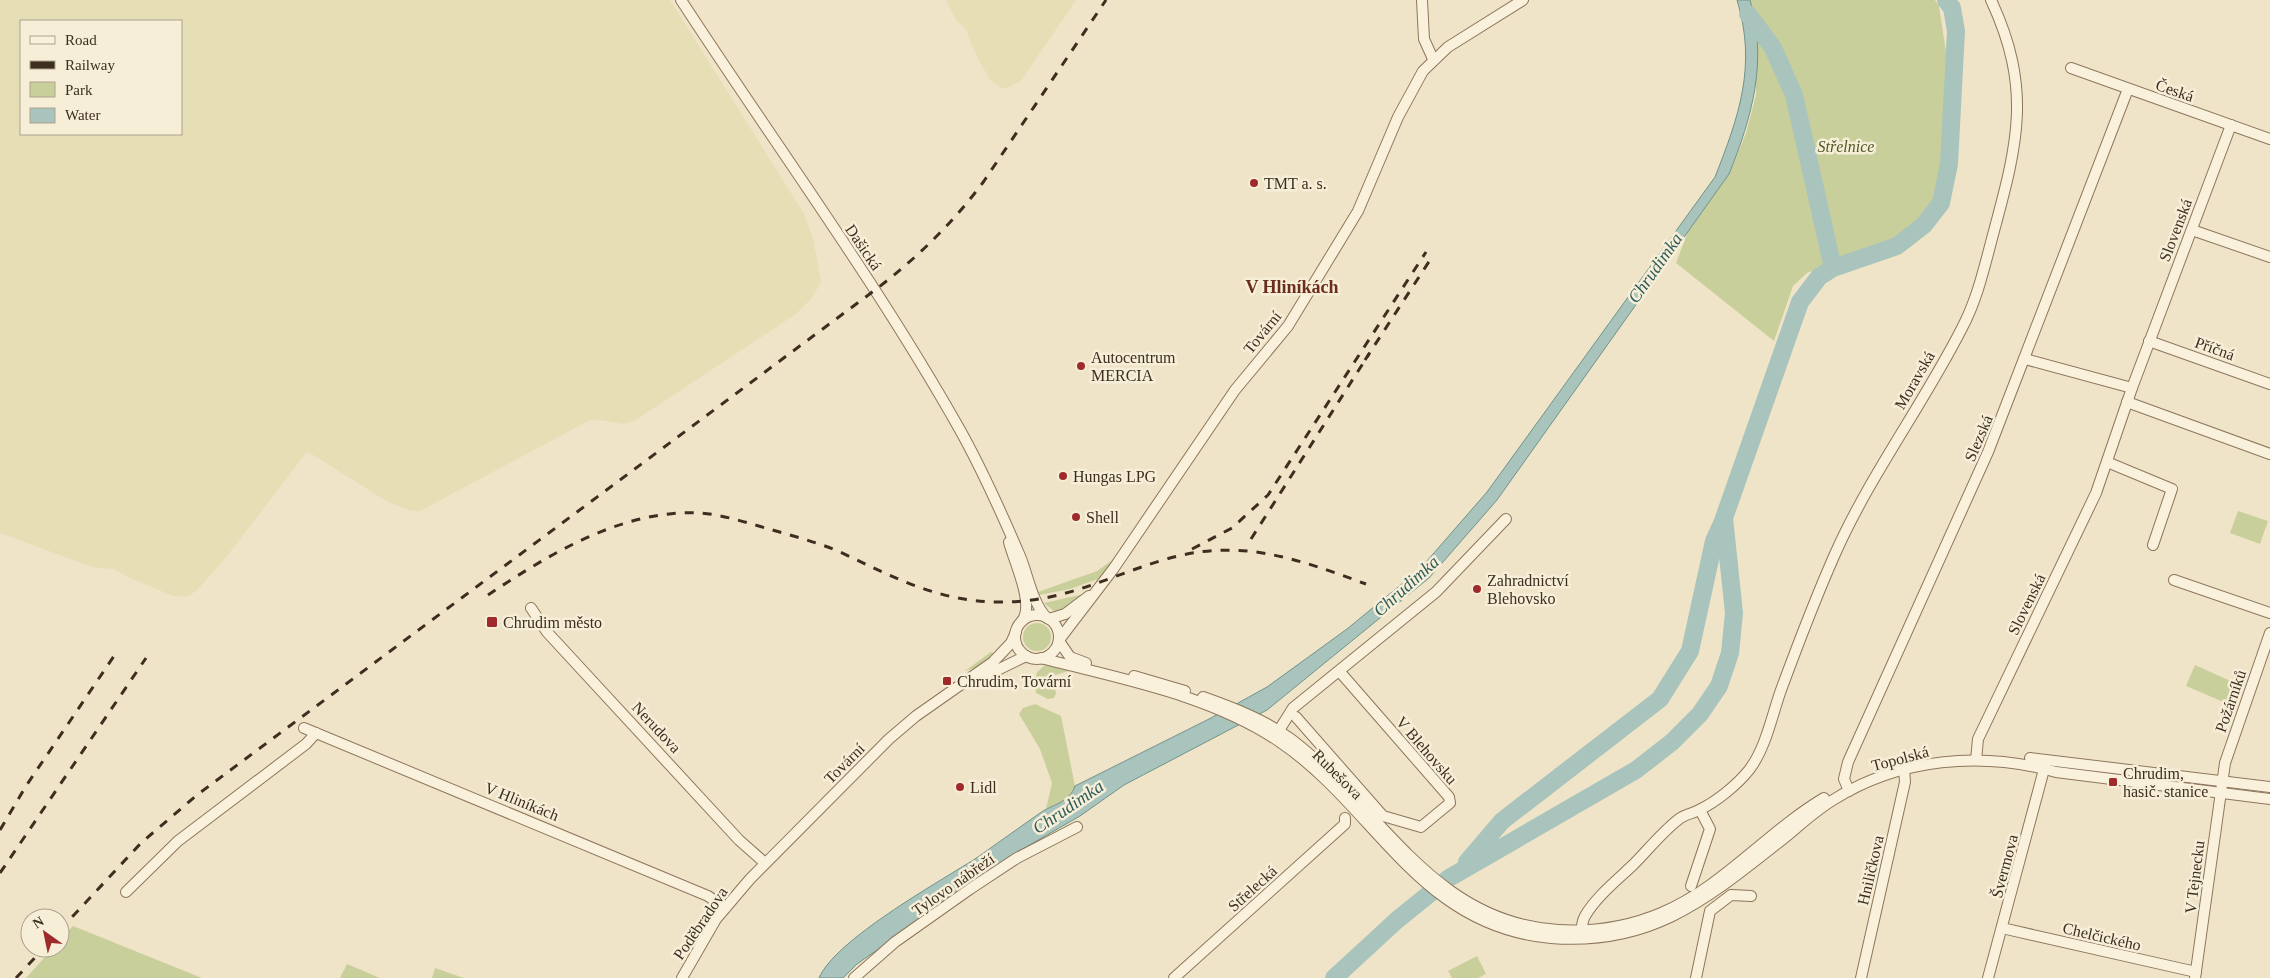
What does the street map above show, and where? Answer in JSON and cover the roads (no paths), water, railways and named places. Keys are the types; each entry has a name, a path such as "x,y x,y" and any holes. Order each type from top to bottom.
{"street":[{"name":"Dašická","path":"681,0 875,290 929,376 984,476 1021,558 1039,605 1048,618"},
{"path":"1422,0 1424,39 1434,60"},
{"name":"Tovární","path":"1059,641 1104,582 1235,390 1288,326 1358,210 1406,102 1434,60 1468,34 1523,0"},
{"name":"Moravská","path":"1700,810 1738,781 1756,759 1836,551 1864,498 1962,329 1978,290 2010,172 2015,149 2019,110 2012,56 1991,0"},
{"name":"Česká","path":"2071,68 2270,139"},
{"name":"Slezská","path":"1848,788 1844,776 1848,762 1988,452 2128,89"},
{"name":"Slovenská","path":"1976,757 1978,738 2087,514 2108,462 2149,341 2231,124"},
{"path":"2192,230 2270,257"},
{"name":"Příčná","path":"2149,341 2270,384"},
{"path":"2025,359 2132,388"},
{"path":"2127,402 2270,454"},
{"path":"2108,462 2171,487 2172,493 2152,545"},
{"path":"1276,734 1293,708 1340,672 1449,580 1506,519"},
{"name":"Dašická","path":"1004,522 1027,604 1026,615 1019,627"},
{"path":"2174,580 2270,613"},
{"name":"Tovární","path":"1048,618 1065,614 1104,582"},
{"name":"Nerudova","path":"530,608 547,632 740,840 765,863"},
{"path":"1033,616 1048,618 1057,628 1059,641 1053,652 1041,658 1026,656 1017,644 1019,627 1033,616"},
{"name":"Tovární","path":"765,863 889,739 916,716 951,693 1000,655 1011,643 1019,627"},
{"name":"Požárníků","path":"2222,780 2225,762 2270,633"},
{"name":"Rubešova","path":"1059,641 1075,660 1166,685 1252,721 1313,757 1372,824 1418,871 1455,900 1504,920 1539,928 1582,934"},
{"name":"Tovární","path":"951,693 1026,656"},
{"name":"Rubešova","path":"1041,658 1215,705"},
{"name":"V Blehovsku","path":"1296,716 1385,817 1421,827 1450,803 1449,797 1340,672"},
{"name":"V Hliníkách","path":"304,728 582,842 708,896 725,908"},
{"path":"126,892 178,841 308,742 316,733"},
{"name":"Topolská","path":"1582,934 1630,924 1673,908 1722,876 1811,807 1902,763 1933,757 1976,757 2222,780 2270,787"},
{"name":"Topolská","path":"1848,788 1904,769 1976,757"},
{"name":"Topolská","path":"2046,764 2056,772 2270,798"},
{"name":"Švermova","path":"1988,978 2046,764"},
{"name":"Hniličkova","path":"1860,978 1906,782 1904,769"},
{"name":"V Tejnecku","path":"2196,975 2222,780"},
{"path":"1582,934 1582,922 1590,909 1623,874 1678,819 1700,810 1710,829 1691,886"},
{"name":"Střelecká","path":"1174,978 1345,824 1345,818"},
{"name":"Tylovo nábřeží","path":"854,978 895,942 978,884 1017,858 1077,827"},
{"name":"Poděbradova","path":"682,978 725,908 765,863"},
{"path":"1696,978 1710,911 1731,895 1751,896"},
{"name":"Chelčického","path":"2002,928 2196,975"}],"water":[{"name":"Chrudimka","path":"1737,0 1750,0 1758,45 1757,67 1755,88 1745,131 1729,174 1497,500 1429,578 1267,710 1124,785 1080,816 1014,854 857,964 843,978 819,978 829,963 865,930 913,897 975,859 1040,813 1065,800 1075,786 1211,718 1267,687 1347,629 1420,569 1487,492 1715,177 1738,112 1745,69 1743,24"}],"waterway":[{"path":"1334,978 1397,920 1449,878 1636,770 1672,742 1700,714 1719,686 1730,653 1734,613 1724,518 1800,302 1819,277 1833,268 1897,246 1924,225 1941,203 1949,164 1956,31 1952,8 1946,0"},
{"path":"1748,14 1773,48 1794,95 1833,268"},
{"path":"1467,862 1502,821 1660,699 1690,651 1714,541 1724,519"}],"railway":[{"path":"70,919 141,843 197,795 875,290 905,265 947,226 984,181 1106,0"},
{"path":"1192,549 1232,528 1268,495 1426,252"},
{"path":"1365,360 1432,257"},
{"path":"1251,539 1369,354"},
{"path":"488,595 537,564 589,537 616,526 644,518 672,514 701,513 736,520 814,542 916,586 936,593 976,601 1021,601 1063,594 1163,560 1191,553 1217,550 1242,551 1291,559 1366,584"},
{"path":"0,830 26,786 114,656"},
{"path":"0,873 146,658"},
{"path":"16,978 35,958"}],"place":[{"name":"TMT a. s.","path":"1254,183"},
{"name":"Autocentrum MERCIA","path":"1081,366"},
{"name":"Hungas LPG","path":"1063,476"},
{"name":"Shell","path":"1076,517"},
{"name":"Zahradnictví Blehovsko","path":"1477,589"},
{"name":"Chrudim město","path":"492,622"},
{"name":"Chrudim, Tovární","path":"947,681"},
{"name":"Chrudim, hasič. stanice","path":"2113,782"},
{"name":"Lidl","path":"960,787"}],"district":[{"name":"V Hliníkách","path":"1292,287"}],"park label":[{"name":"Střelnice","path":"1846,146"}]}
